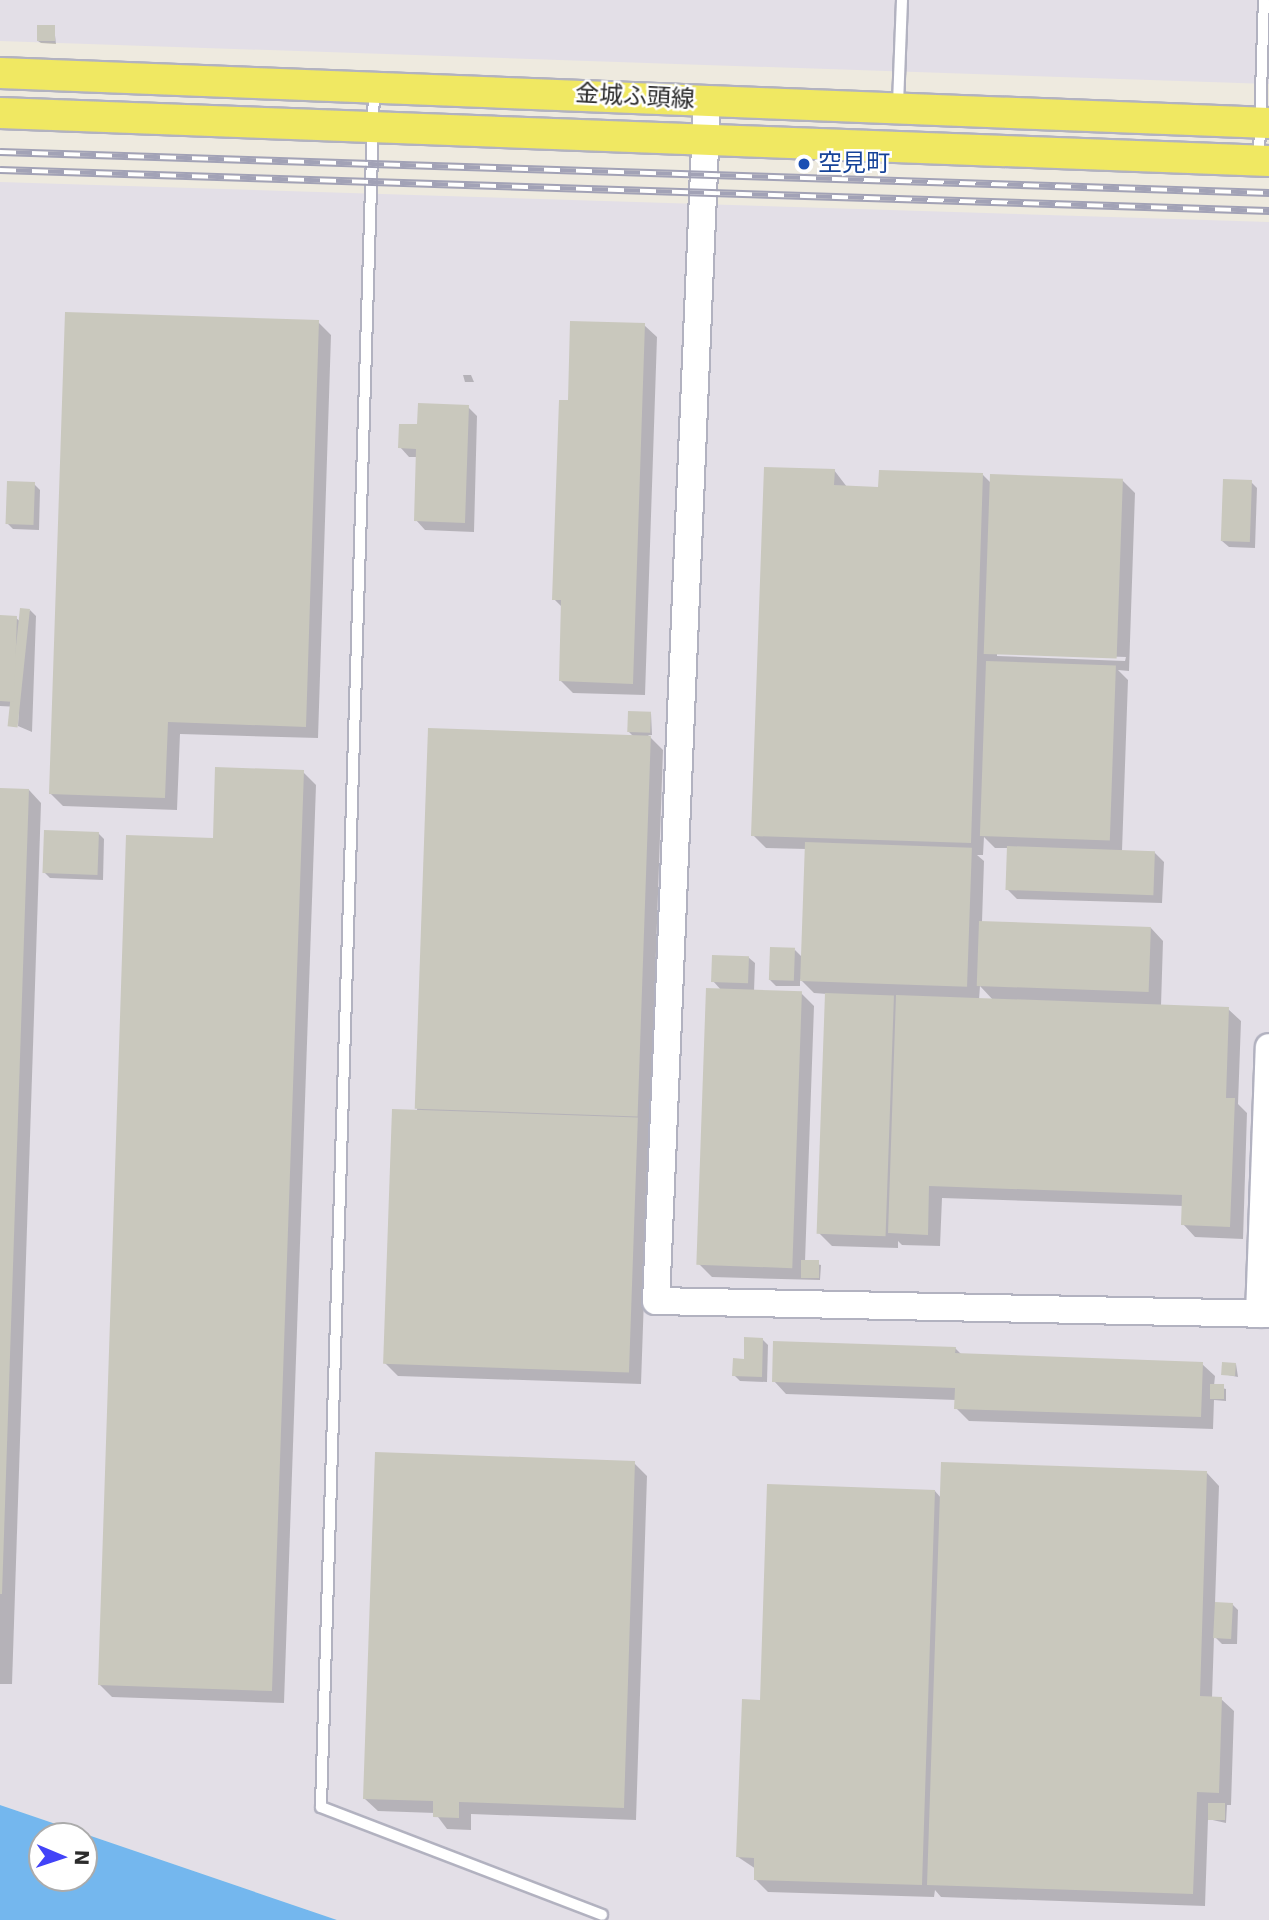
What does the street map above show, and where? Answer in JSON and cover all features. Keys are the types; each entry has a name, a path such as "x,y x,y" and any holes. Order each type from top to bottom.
{"main road":[{"name":"金城ふ頭線","path":"0,73 1265,122"},
{"name":"金城ふ頭線","path":"0,113 704,142 1264,161"}],"street":[{"path":"707,100 656,1301 1264,1314 1269,1047"}],"lane":[{"path":"898,106 902,0"},
{"path":"1264,0 1264,161"},
{"path":"374,86 321,1807 602,1915"}],"shaded area":[{"path":"0,0 1269,0 1269,84 0,41"},
{"path":"0,182 1269,222 1269,1920 337,1920 98,1838 98,1822 50,1822 0,1805"}],"water":[{"path":"0,1805 50,1822 28,1822 28,1892 98,1892 98,1838 337,1920 0,1920"}],"building":[{"path":"37,25 55,25 55,41 37,41"},
{"path":"65,312 319,320 306,727 168,722 165,798 49,794"},
{"path":"570,321 645,323 633,684 559,681 561,600 552,600 559,400 568,400"},
{"path":"418,403 469,405 465,523 414,521 416,449 398,448 399,424 417,424"},
{"path":"764,467 835,469 834,485 878,487 879,470 983,473 971,843 751,836"},
{"path":"990,474 1123,479 1117,659 984,654"},
{"path":"1223,479 1252,480 1250,542 1221,541"},
{"path":"7,481 35,482 33,525 5,524"},
{"path":"20,608 30,609 18,727 8,726"},
{"path":"0,615 17,616 14,702 0,701"},
{"path":"986,661 1116,666 1110,840 980,836"},
{"path":"628,711 651,712 650,733 627,732"},
{"path":"428,728 651,736 638,1117 415,1109"},
{"path":"215,767 304,770 272,1691 98,1685 126,835 213,838"},
{"path":"0,788 29,789 2,1594 0,1594"},
{"path":"44,830 99,832 97,875 42,873"},
{"path":"805,842 972,848 967,987 800,981"},
{"path":"1007,846 1155,851 1153,895 1005,890"},
{"path":"979,921 1151,927 1149,992 977,986"},
{"path":"770,947 795,948 794,981 769,980"},
{"path":"712,955 749,956 748,983 711,982"},
{"path":"706,988 802,991 792,1268 696,1265"},
{"path":"825,993 894,995 886,1236 817,1234"},
{"path":"896,995 1229,1007 1226,1098 1235,1098 1230,1227 1181,1225 1182,1195 929,1186 928,1235 888,1233"},
{"path":"392,1109 638,1118 629,1372 383,1364"},
{"path":"801,1260 819,1260 819,1278 801,1278"},
{"path":"744,1337 763,1338 762,1377 732,1376 733,1358 744,1359"},
{"path":"773,1341 956,1347 955,1353 1203,1362 1201,1417 954,1409 955,1388 772,1382"},
{"path":"1222,1362 1236,1363 1235,1376 1221,1375"},
{"path":"1210,1384 1224,1384 1224,1399 1210,1399"},
{"path":"375,1452 635,1461 624,1808 459,1802 459,1818 433,1817 433,1801 363,1799"},
{"path":"941,1462 1207,1471 1200,1696 1222,1697 1219,1793 1197,1792 1193,1894 927,1885"},
{"path":"767,1484 935,1490 922,1885 754,1880 754,1858 736,1857 742,1699 760,1700"},
{"path":"1215,1602 1233,1603 1231,1639 1213,1638"},
{"path":"1208,1803 1225,1803 1225,1820 1208,1820"}],"railway":[{"path":"0,152 1269,193"},
{"path":"0,170 1269,211"}],"place":[{"name":"空見町","path":"804,164"}]}
